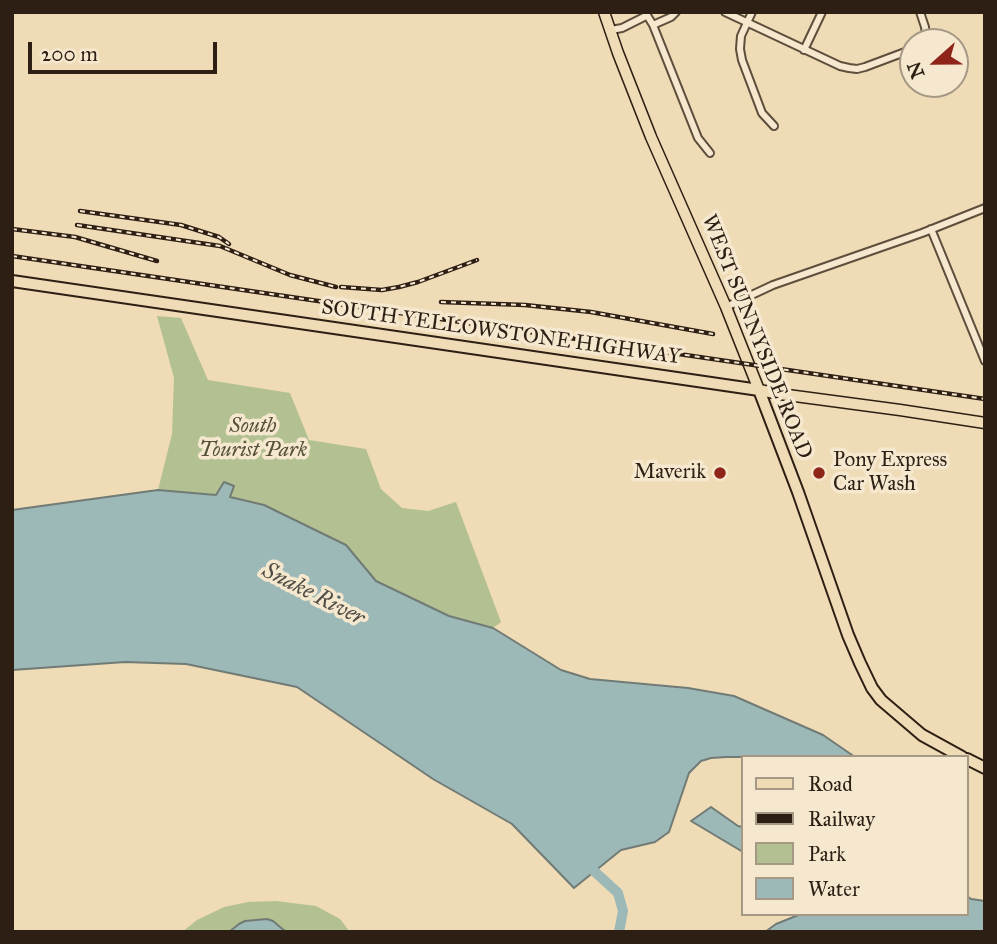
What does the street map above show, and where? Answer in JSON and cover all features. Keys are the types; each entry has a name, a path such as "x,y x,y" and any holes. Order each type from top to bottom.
{"highway":[{"name":"SOUTH YELLOWSTONE HIGHWAY","path":"12,281 759,390"},
{"name":"WEST SUNNYSIDE ROAD","path":"759,390 848,635 873,688 881,700 922,735 958,755"},
{"path":"969,760 985,768"}],"main road":[{"name":"WEST SUNNYSIDE ROAD","path":"604,12 651,137 726,307 759,390"},
{"name":"SOUTH YELLOWSTONE HIGHWAY","path":"759,390 985,423"}],"street":[{"path":"653,24 671,17 676,12"},
{"path":"725,12 840,66 856,69 899,55"},
{"path":"752,12 741,36 742,60 762,113 774,126"},
{"path":"804,50 822,12"},
{"path":"611,30 646,14 653,24 698,138 710,153"},
{"path":"726,307 773,285 985,208"},
{"path":"932,229 985,361"}],"green space":[{"name":"South Tourist Park","path":"157,316 181,318 208,380 290,393 309,440 366,449 381,489 402,508 428,511 456,502 501,622 493,628 449,616 376,581 346,545 264,505 230,497 234,486 225,482 216,495 158,490 172,434 174,378"},
{"path":"276,901 316,906 340,919 350,932 182,932 197,920 224,907 248,902"}],"water":[{"path":"224,482 234,486 230,497 264,505 346,545 376,581 449,616 493,628 561,670 590,679 688,688 734,696 823,735 852,755 741,755 701,761 689,773 669,832 655,842 621,850 574,888 512,824 433,779 297,687 186,664 125,662 12,670 12,510 158,490 216,495"},
{"path":"711,807 741,827 741,851 691,821"},
{"path":"969,898 985,901 985,932 765,932 796,916 969,916"},
{"path":"267,919 286,932 229,932 245,921"}],"waterway":[{"name":"Snake River","path":"587,860 594,871 618,893 623,911 619,932"}],"railway":[{"path":"80,211 181,225 219,237 229,244"},
{"path":"77,225 220,246 290,275 336,287"},
{"path":"12,229 75,237 157,261"},
{"path":"12,256 985,399"},
{"path":"341,287 382,290 399,287 477,260"},
{"path":"441,302 525,305 591,312 713,334"}],"place":[{"name":"Maverik","path":"720,473"},
{"name":"Pony Express Car Wash","path":"819,473"}]}
